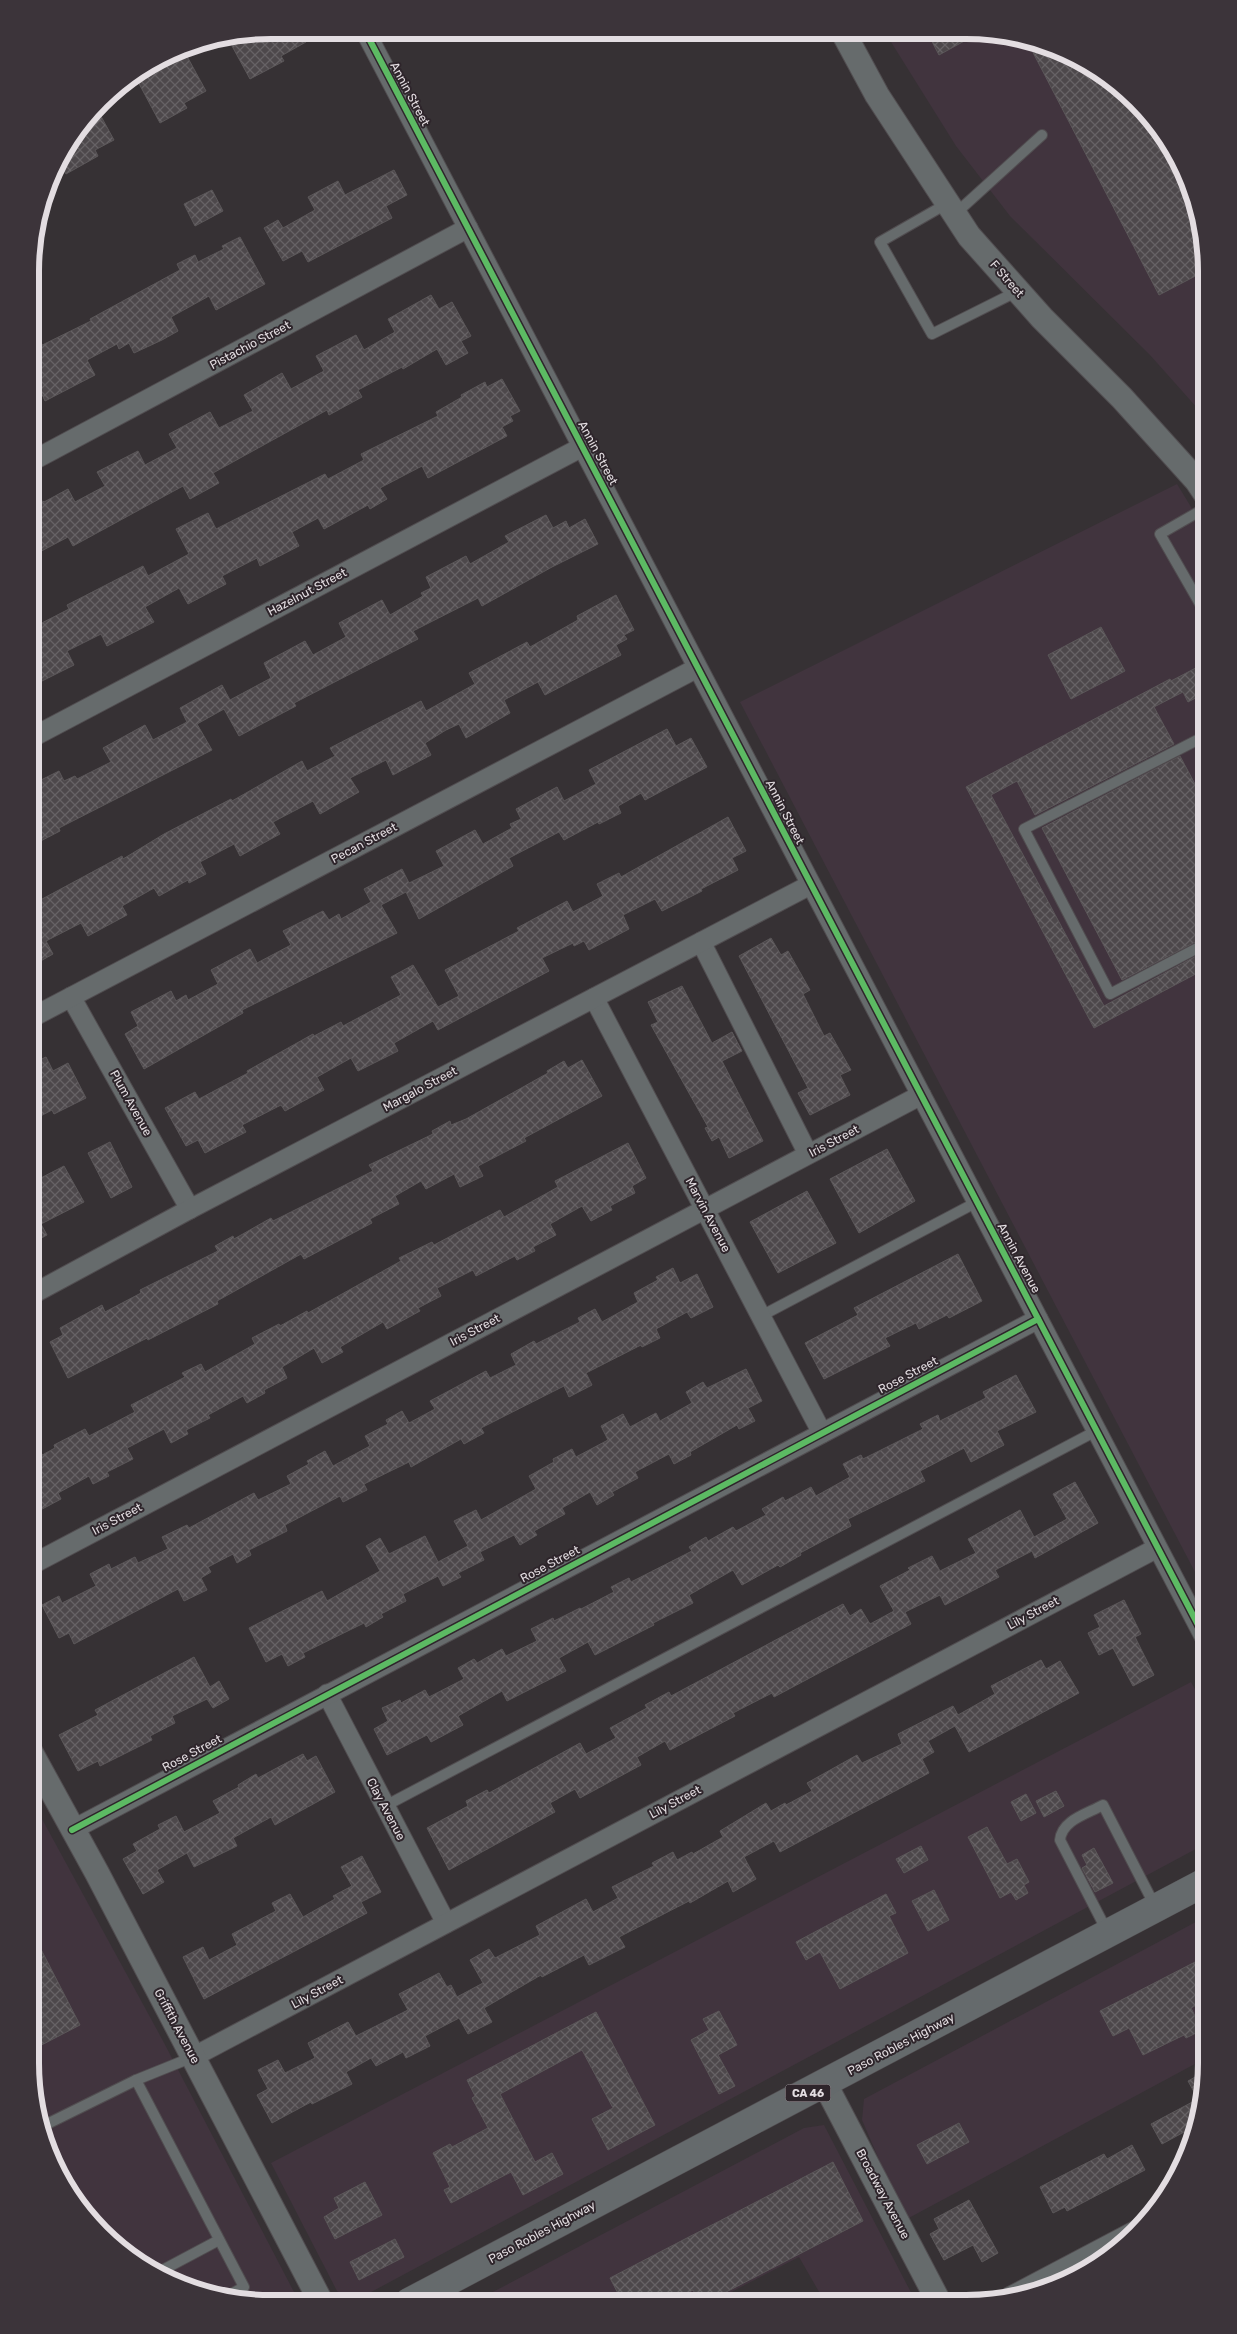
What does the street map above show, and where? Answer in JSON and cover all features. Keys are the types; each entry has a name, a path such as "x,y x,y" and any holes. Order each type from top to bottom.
{"highway":[{"name":"Paso Robles Highway","path":"421,2295 1198,1886"}],"street":[{"name":"Annin Street","path":"369,39 810,885"},
{"name":"F Street","path":"847,39 877,95 969,236 1042,318 1122,398 1198,482"},
{"name":"Pistachio Street","path":"39,457 468,228"},
{"name":"Hazelnut Street","path":"39,734 582,447"},
{"name":"Pecan Street","path":"39,1014 697,668"},
{"name":"Margalo Street","path":"39,1292 190,1209 810,885"},
{"name":"Annin Avenue","path":"810,885 1198,1625"},
{"path":"701,942 808,1154"},
{"name":"Plum Avenue","path":"72,997 190,1209"},
{"name":"Marvin Avenue","path":"594,998 822,1433"},
{"name":"Iris Street","path":"39,1560 921,1095"},
{"name":"Rose Street","path":"72,1830 1038,1319"},
{"name":"Lily Street","path":"193,2057 1157,1548"},
{"name":"Clay Avenue","path":"327,1694 446,1923"},
{"name":"Griffith Avenue","path":"39,1768 97,1872 317,2295"},
{"name":"Broadway Avenue","path":"825,2084 935,2295"},
{"path":"1030,2286 1116,2241"}],"lane":[{"path":"1018,291 932,334 880,242 952,208 1042,135"},
{"path":"1198,512 1160,534 1198,600"},
{"path":"1198,739 1024,829 1110,994 1198,948"},
{"path":"761,1316 976,1202"},
{"path":"385,1806 1096,1431"},
{"path":"1108,1934 1061,1844 1062,1830 1071,1822 1102,1805 1156,1908"},
{"path":"47,2124 136,2080 193,2057"},
{"path":"136,2080 244,2287 234,2292"},
{"path":"164,2269 219,2240"}],"shaded area":[{"path":"889,39 982,39 1012,43 1041,51 1069,63 1095,78 1119,96 1141,118 1159,142 1181,182 1194,225 1198,255 1198,409 1150,355 1010,216 956,146"},
{"path":"1177,484 1198,518 1198,1578 740,702"},
{"path":"1191,1682 1198,1695 1198,1848 366,2295 341,2295 337,2291 271,2163"},
{"path":"39,1814 162,2039 295,2295 255,2295 225,2291 182,2278 155,2264 129,2247 96,2216 78,2192 63,2166 51,2138 43,2109 39,2079"},
{"path":"1198,1921 1198,2062 905,2220 862,2120 864,2099"},
{"path":"824,2125 912,2295 821,2295 799,2257 725,2295 487,2295 804,2128"}],"building":[{"path":"255,39 304,39 306,42 281,56 284,61 250,79 232,46 239,43 238,41"},
{"path":"931,39 968,39 939,55"},
{"path":"1031,48 1055,56 1082,70 1119,96 1150,129 1174,168 1186,196 1194,225 1198,255 1198,275 1159,295"},
{"path":"186,55 206,91 184,103 187,108 160,123 138,81"},
{"path":"100,114 114,140 95,150 98,156 66,174 63,168 70,155 87,129"},
{"path":"394,170 407,195 386,206 392,218 308,262 302,251 283,261 264,228 278,220 283,228 315,210 308,197 338,181 345,195"},
{"path":"212,190 223,211 195,226 184,204"},
{"path":"240,237 265,284 216,310 209,296 171,317 178,331 134,353 129,343 119,349 117,344 87,360 95,375 45,401 39,390 39,347 91,321 90,319 180,270 177,264 195,255 198,262 224,249 222,246"},
{"path":"431,295 439,309 452,302 471,336 461,341 468,353 446,365 437,349 403,369 402,367 358,390 362,397 329,415 327,410 213,473 219,483 190,499 183,486 73,546 68,537 39,552 39,503 68,489 75,502 105,486 97,472 138,451 145,465 177,448 169,434 210,412 219,428 253,411 244,395 282,373 291,389 324,371 316,356 356,335 364,350 395,332 388,319"},
{"path":"502,379 520,411 510,416 513,421 502,427 507,436 428,478 422,466 380,488 387,499 370,509 368,505 324,529 318,518 292,532 299,546 260,566 257,558 222,576 226,584 188,604 179,588 145,607 154,622 107,646 101,634 67,651 74,665 39,682 39,624 69,609 67,605 143,566 148,576 189,554 176,529 208,513 216,529 325,474 328,479 364,460 361,454 438,416 436,412 462,397 461,395 485,382 487,387"},
{"path":"546,515 553,528 566,521 569,528 585,519 598,544 482,606 478,598 413,631 418,639 294,703 296,706 239,736 224,709 197,724 212,750 59,828 60,831 39,842 39,781 59,771 64,781 75,776 77,779 111,762 103,748 145,725 153,740 187,722 180,708 222,685 230,700 271,678 264,663 305,641 313,655 346,637 339,623 382,600 390,615 423,596 421,593 431,588 426,577 466,556 470,564 509,542 505,536"},
{"path":"616,595 634,630 624,635 627,639 616,645 621,655 545,695 538,682 504,700 510,713 466,738 459,724 446,730 425,743 431,755 393,775 386,760 350,778 359,792 320,814 313,801 273,822 280,834 240,856 234,844 200,862 206,874 189,883 188,880 159,896 154,888 122,906 127,915 88,936 81,923 46,941 53,954 39,962 39,901 122,856 123,859 164,834 231,799 232,801 302,761 307,771 335,756 330,748 421,701 426,711 475,684 469,673 527,642 530,647 578,620 577,616"},
{"path":"1101,627 1125,671 1071,699 1048,655"},
{"path":"1198,667 1198,697 1188,702 1183,692 1154,707 1174,744 1035,815 1017,781 991,795 1104,1006 1198,955 1198,973 1094,1028 966,787 1170,679 1171,681"},
{"path":"667,729 676,746 691,738 707,767 645,800 641,793 618,806 621,813 599,824 598,822 564,840 559,832 509,858 513,866 419,919 406,892 381,905 397,933 242,1010 243,1013 144,1069 125,1034 138,1026 131,1012 171,991 176,1001 186,995 188,1000 218,984 211,970 250,949 257,963 291,945 283,931 323,911 329,920 339,914 341,919 371,902 364,889 402,869 409,883 444,866 436,851 475,830 483,844 512,828 510,824 521,819 516,809 557,787 564,801 596,784 589,770"},
{"path":"1180,756 1196,786 1198,785 1198,941 1122,980 1042,828"},
{"path":"728,817 746,851 732,858 738,870 662,911 655,899 623,915 629,929 589,950 584,941 574,946 573,943 542,958 549,971 438,1030 433,1021 394,1043 398,1051 358,1071 351,1058 317,1077 324,1090 285,1111 281,1105 242,1125 246,1132 205,1153 198,1140 186,1146 165,1108 195,1092 199,1099 248,1073 247,1071 313,1034 314,1036 341,1022 343,1026 401,995 391,977 413,965 438,1007 459,996 445,970 519,931 517,928 567,901 573,912 603,896 597,884 619,873 621,877"},
{"path":"771,938 781,955 788,951 810,990 803,994 824,1036 830,1033 851,1070 840,1075 850,1095 810,1115 798,1093 808,1088 739,956"},
{"path":"682,986 712,1043 732,1032 742,1051 722,1061 763,1141 729,1158 719,1137 712,1141 705,1128 708,1127 651,1025 658,1022 648,1002"},
{"path":"46,1057 53,1071 68,1063 86,1098 54,1114 52,1110 39,1117 39,1060"},
{"path":"582,1060 602,1096 524,1138 526,1141 478,1166 483,1176 460,1187 454,1174 426,1189 421,1181 395,1196 399,1204 370,1219 372,1223 304,1259 301,1254 217,1301 218,1304 68,1378 50,1342 63,1335 60,1328 102,1305 105,1312 141,1293 140,1290 218,1251 215,1246 233,1236 234,1239 271,1218 273,1221 373,1171 369,1165 433,1134 432,1131 450,1121 451,1125 466,1119 548,1073 547,1071 564,1061 568,1068"},
{"path":"110,1142 132,1187 111,1198 88,1153"},
{"path":"628,1143 646,1178 632,1186 635,1193 610,1206 612,1210 591,1221 582,1206 550,1224 556,1235 533,1247 535,1251 517,1260 515,1256 476,1276 473,1270 437,1288 441,1296 418,1308 420,1311 387,1329 383,1322 340,1347 343,1352 322,1363 314,1348 282,1367 287,1378 264,1390 265,1393 247,1403 243,1396 208,1415 210,1418 186,1430 188,1434 171,1443 164,1429 127,1448 133,1459 107,1472 109,1476 93,1484 89,1476 58,1493 61,1499 39,1511 39,1457 55,1448 54,1445 85,1429 89,1436 135,1412 131,1405 185,1377 182,1373 201,1364 205,1372 255,1344 252,1338 279,1324 280,1326 307,1311 308,1313 401,1261 399,1258 432,1242 434,1245 500,1210 504,1217 558,1187 555,1181"},
{"path":"887,1149 915,1201 859,1233 830,1179"},
{"path":"64,1166 84,1202 41,1224 47,1235 39,1240 39,1179"},
{"path":"807,1191 836,1243 778,1273 750,1222"},
{"path":"958,1254 982,1301 949,1318 947,1315 919,1329 916,1323 885,1338 890,1346 824,1379 805,1343 858,1315 854,1308"},
{"path":"673,1268 680,1283 697,1274 713,1307 691,1318 687,1312 656,1329 660,1338 642,1347 641,1345 586,1373 592,1385 569,1397 564,1386 481,1428 484,1433 464,1444 461,1439 411,1467 409,1462 364,1484 367,1490 343,1502 340,1496 285,1525 287,1531 249,1550 251,1555 237,1563 233,1554 208,1567 211,1572 201,1578 207,1590 184,1601 178,1589 74,1644 69,1633 59,1638 42,1605 59,1596 62,1603 96,1586 90,1574 109,1564 111,1569 135,1557 138,1563 168,1549 162,1537 187,1525 189,1528 254,1493 258,1500 291,1484 287,1476 309,1464 307,1461 325,1451 333,1466 370,1446 365,1436 388,1424 386,1420 402,1411 409,1423 435,1409 430,1401 486,1371 490,1378 516,1365 511,1354 534,1341 536,1344 580,1322 578,1318 595,1309 602,1322 638,1302 634,1293 658,1280 656,1277"},
{"path":"746,1369 762,1401 748,1408 755,1421 739,1429 737,1425 690,1452 691,1455 674,1464 669,1454 635,1472 638,1478 612,1492 614,1495 597,1505 590,1492 562,1508 565,1514 534,1531 537,1535 520,1545 514,1535 480,1552 484,1560 458,1573 461,1577 443,1586 438,1576 403,1594 406,1601 381,1614 383,1617 366,1627 364,1623 303,1653 305,1657 288,1666 282,1654 266,1662 249,1628 322,1591 327,1601 380,1571 366,1546 380,1538 389,1554 425,1536 438,1562 468,1546 454,1521 476,1510 481,1520 536,1489 529,1476 554,1462 553,1459 572,1449 576,1457 608,1440 601,1426 623,1414 630,1427 656,1413 660,1421 692,1403 686,1392 703,1382 707,1388"},
{"path":"1016,1375 1036,1412 997,1431 1004,1445 971,1462 964,1448 920,1471 925,1481 848,1519 851,1526 800,1553 801,1555 780,1567 778,1565 742,1585 733,1570 689,1595 693,1603 653,1623 654,1625 595,1655 588,1642 559,1658 566,1671 507,1701 502,1691 458,1716 463,1725 431,1742 427,1735 387,1755 374,1729 388,1721 382,1708 400,1700 401,1703 425,1690 429,1697 464,1679 458,1668 474,1659 477,1663 502,1649 506,1656 537,1641 531,1629 553,1618 554,1621 581,1609 614,1592 611,1587 629,1578 631,1582 692,1551 689,1547 706,1537 708,1541 733,1527 736,1531 766,1515 762,1509 783,1497 785,1501 811,1487 816,1496 850,1477 843,1464 861,1455 863,1459 923,1429 920,1424 938,1415 940,1421 986,1398 983,1392"},
{"path":"1075,1482 1098,1523 1035,1558 1032,1551 995,1570 999,1577 945,1605 940,1595 905,1612 911,1624 774,1697 772,1693 733,1713 735,1716 670,1750 665,1741 637,1757 641,1765 580,1798 575,1789 550,1803 555,1812 449,1870 427,1828 468,1806 466,1801 487,1790 489,1793 580,1743 586,1754 616,1738 610,1728 647,1708 645,1705 669,1692 671,1696 843,1604 850,1616 861,1609 870,1624 894,1611 880,1586 910,1570 908,1568 932,1556 940,1571 976,1553 968,1539 1020,1510 1034,1537 1067,1519 1053,1494"},
{"path":"1124,1600 1141,1634 1135,1637 1154,1675 1133,1686 1113,1648 1099,1655 1088,1633 1100,1627 1094,1615"},
{"path":"194,1657 210,1687 219,1681 229,1699 213,1708 207,1699 172,1716 175,1723 150,1736 152,1740 100,1766 98,1761 78,1771 59,1735 98,1715 95,1710"},
{"path":"1041,1660 1046,1669 1060,1661 1079,1693 969,1752 955,1726 928,1741 934,1752 922,1759 929,1773 780,1852 774,1841 744,1857 756,1879 733,1892 728,1881 690,1903 689,1901 619,1937 625,1947 589,1965 584,1955 542,1977 541,1975 484,2008 492,2022 468,2034 459,2018 425,2036 430,2046 406,2058 403,2052 376,2066 371,2058 346,2072 352,2084 312,2104 311,2102 272,2123 257,2095 268,2089 258,2070 278,2060 285,2073 315,2058 308,2043 348,2022 356,2036 408,2010 399,1994 439,1973 447,1987 451,1985 457,1997 483,1983 470,1960 489,1949 495,1958 540,1935 536,1926 586,1899 593,1912 618,1898 612,1887 654,1866 652,1863 673,1852 677,1860 692,1852 693,1854 723,1837 720,1831 766,1803 771,1811 785,1803 786,1805 812,1791 807,1783 857,1755 862,1763 902,1744 898,1734 953,1706 958,1715 995,1694 991,1686"},
{"path":"303,1754 307,1761 316,1756 335,1792 275,1825 271,1817 233,1838 237,1846 194,1867 187,1853 157,1870 164,1882 143,1894 123,1859 137,1851 133,1844 160,1829 158,1825 176,1816 184,1832 220,1813 213,1801 239,1787 238,1785 256,1774 258,1778"},
{"path":"1056,1791 1064,1806 1044,1817 1036,1801"},
{"path":"1026,1794 1036,1813 1021,1821 1011,1802"},
{"path":"987,1827 1007,1864 1017,1859 1029,1882 1024,1885 1028,1893 1016,1900 1011,1892 1000,1898 968,1837"},
{"path":"921,1846 928,1860 904,1873 896,1859"},
{"path":"1094,1848 1113,1883 1095,1892 1082,1868 1087,1865 1082,1855"},
{"path":"362,1856 381,1892 361,1902 367,1913 204,1999 183,1957 203,1947 209,1960 237,1945 232,1934 276,1911 272,1903 290,1894 303,1917 335,1899 333,1896 352,1886 341,1867"},
{"path":"934,1890 949,1920 928,1931 912,1901"},
{"path":"886,1894 896,1913 889,1916 908,1953 840,1989 820,1952 806,1960 796,1942"},
{"path":"39,1945 80,2025 39,2046"},
{"path":"1197,1961 1198,2004 1191,2008 1198,2022 1198,2032 1186,2038 1184,2035 1143,2055 1129,2028 1113,2036 1100,2011"},
{"path":"719,2011 737,2045 718,2055 735,2086 719,2094 691,2040 709,2030 703,2019"},
{"path":"596,2012 655,2125 608,2150 592,2119 613,2108 582,2050 500,2094 535,2162 552,2153 563,2174 523,2195 511,2172 451,2203 444,2190 450,2187 433,2153 450,2144 452,2147 488,2128 472,2098 475,2096 467,2080"},
{"path":"1198,2075 1196,2095 1188,2081"},
{"path":"1195,2101 1188,2130 1162,2144 1151,2124"},
{"path":"959,2123 969,2142 927,2164 917,2145"},
{"path":"1132,2145 1145,2170 1067,2211 1065,2207 1053,2213 1040,2187 1104,2154 1107,2159"},
{"path":"833,2162 863,2221 720,2295 696,2295 693,2290 684,2295 619,2295 610,2278"},
{"path":"365,2182 382,2215 335,2239 324,2217 339,2208 334,2198"},
{"path":"969,2200 998,2253 982,2262 973,2245 944,2260 930,2234 939,2229 934,2219"},
{"path":"395,2239 404,2257 359,2280 350,2262"}],"cycle path":[{"path":"369,39 1198,1625"},
{"path":"72,1830 1038,1319"}]}
